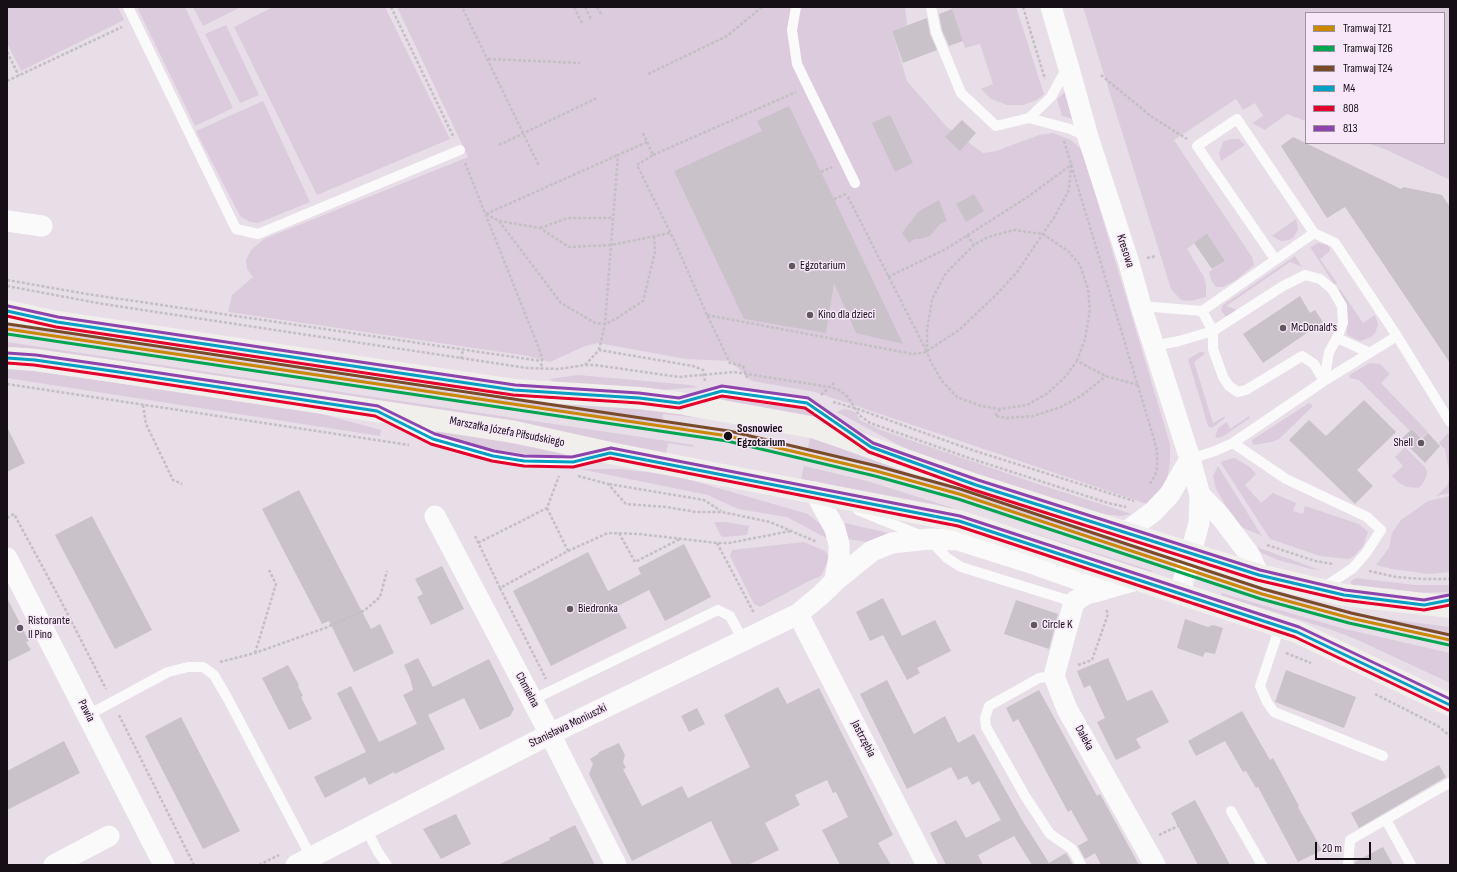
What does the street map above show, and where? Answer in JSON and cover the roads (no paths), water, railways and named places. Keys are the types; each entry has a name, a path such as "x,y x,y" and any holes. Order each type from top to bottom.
{"main road":[{"path":"7,311 57,322 514,390 639,398 679,403 816,428 976,484 1259,575 1344,595 1450,607"},
{"name":"Marszałka Józefa Piłsudskiego","path":"7,358 36,360 88,367 515,432 610,453 959,521 1297,632 1450,705"},
{"path":"1424,605 1450,600"},
{"path":"1418,690 1450,722"}],"street":[{"name":"Kresowa","path":"1051,7 1088,137 1129,263 1200,495"},
{"path":"7,220 42,226"},
{"path":"1126,532 1153,512 1170,494 1190,459"},
{"path":"815,492 835,529 839,544 835,581"},
{"path":"1180,593 1192,554 1199,523 1200,495"},
{"path":"1200,495 1221,517 1244,548 1259,575"},
{"name":"Chmielna","path":"435,516 540,697 550,734 616,865"},
{"name":"Stanisława Moniuszki","path":"304,861 550,734 798,614 872,551 892,543 929,539 958,540 1031,563 1105,598"},
{"name":"Pawia","path":"7,558 164,865"},
{"path":"1054,676 1074,602 1086,594 1105,598 1137,580"},
{"name":"Jastrzębia","path":"798,614 927,865"},
{"name":"Daleka","path":"1054,676 1067,709 1155,865"},
{"path":"54,865 109,836"}],"lane":[{"path":"128,7 236,229 258,234 460,150"},
{"path":"796,7 792,30 797,64 855,182"},
{"path":"931,7 936,32 962,93 996,126 1029,118 1070,129 1088,137"},
{"path":"1029,118 1051,97 1068,65"},
{"path":"1275,259 1197,146 1237,119 1314,233 1335,242 1397,336 1450,422"},
{"path":"1141,306 1202,311 1314,233"},
{"path":"1154,346 1213,331 1283,286 1305,275 1320,279 1332,289 1342,306 1342,323 1337,338 1329,352 1324,381"},
{"path":"1202,311 1213,331 1213,348 1219,368 1229,386 1238,392 1246,390 1302,356 1314,364 1324,381"},
{"path":"1190,459 1215,451 1233,443 1324,381 1397,336"},
{"path":"1337,338 1370,353"},
{"path":"1233,443 1286,479 1366,517 1381,530 1354,568 1321,589"},
{"path":"815,492 929,539 947,558 961,567 1074,602"},
{"path":"540,697 718,610 730,616 743,640"},
{"path":"1280,626 1260,686 1267,702 1274,712 1383,756"},
{"path":"88,715 168,672 188,667 203,667 214,675 228,699 304,861"},
{"path":"1054,676 1040,678 989,706 985,718 986,727 1025,796 1050,834 1072,849 1081,865"},
{"path":"1348,865 1350,840 1449,783"},
{"path":"1231,812 1262,865"},
{"path":"1386,820 1411,865"},
{"path":"366,829 378,852 387,865"}],"tram line":[{"name":"T24","path":"8,324 729,431 877,466 960,489 1263,589 1351,613 1450,635"},
{"name":"T21","path":"7,329 728,436 876,471 959,494 1262,594 1350,618 1450,640"},
{"name":"T26","path":"7,334 727,441 875,476 958,499 1261,599 1349,623 1449,645"}],"place":[{"name":"Egzotarium","path":"792,266"},
{"name":"Kino dla dzieci","path":"810,315"},
{"name":"McDonald's","path":"1283,328"},
{"name":"Sosnowiec Egzotarium","path":"728,436"},
{"name":"Shell","path":"1421,443"},
{"name":"Biedronka","path":"570,609"},
{"name":"Circle K","path":"1034,625"},
{"name":"Ristorante Il Pino","path":"20,628"}]}
